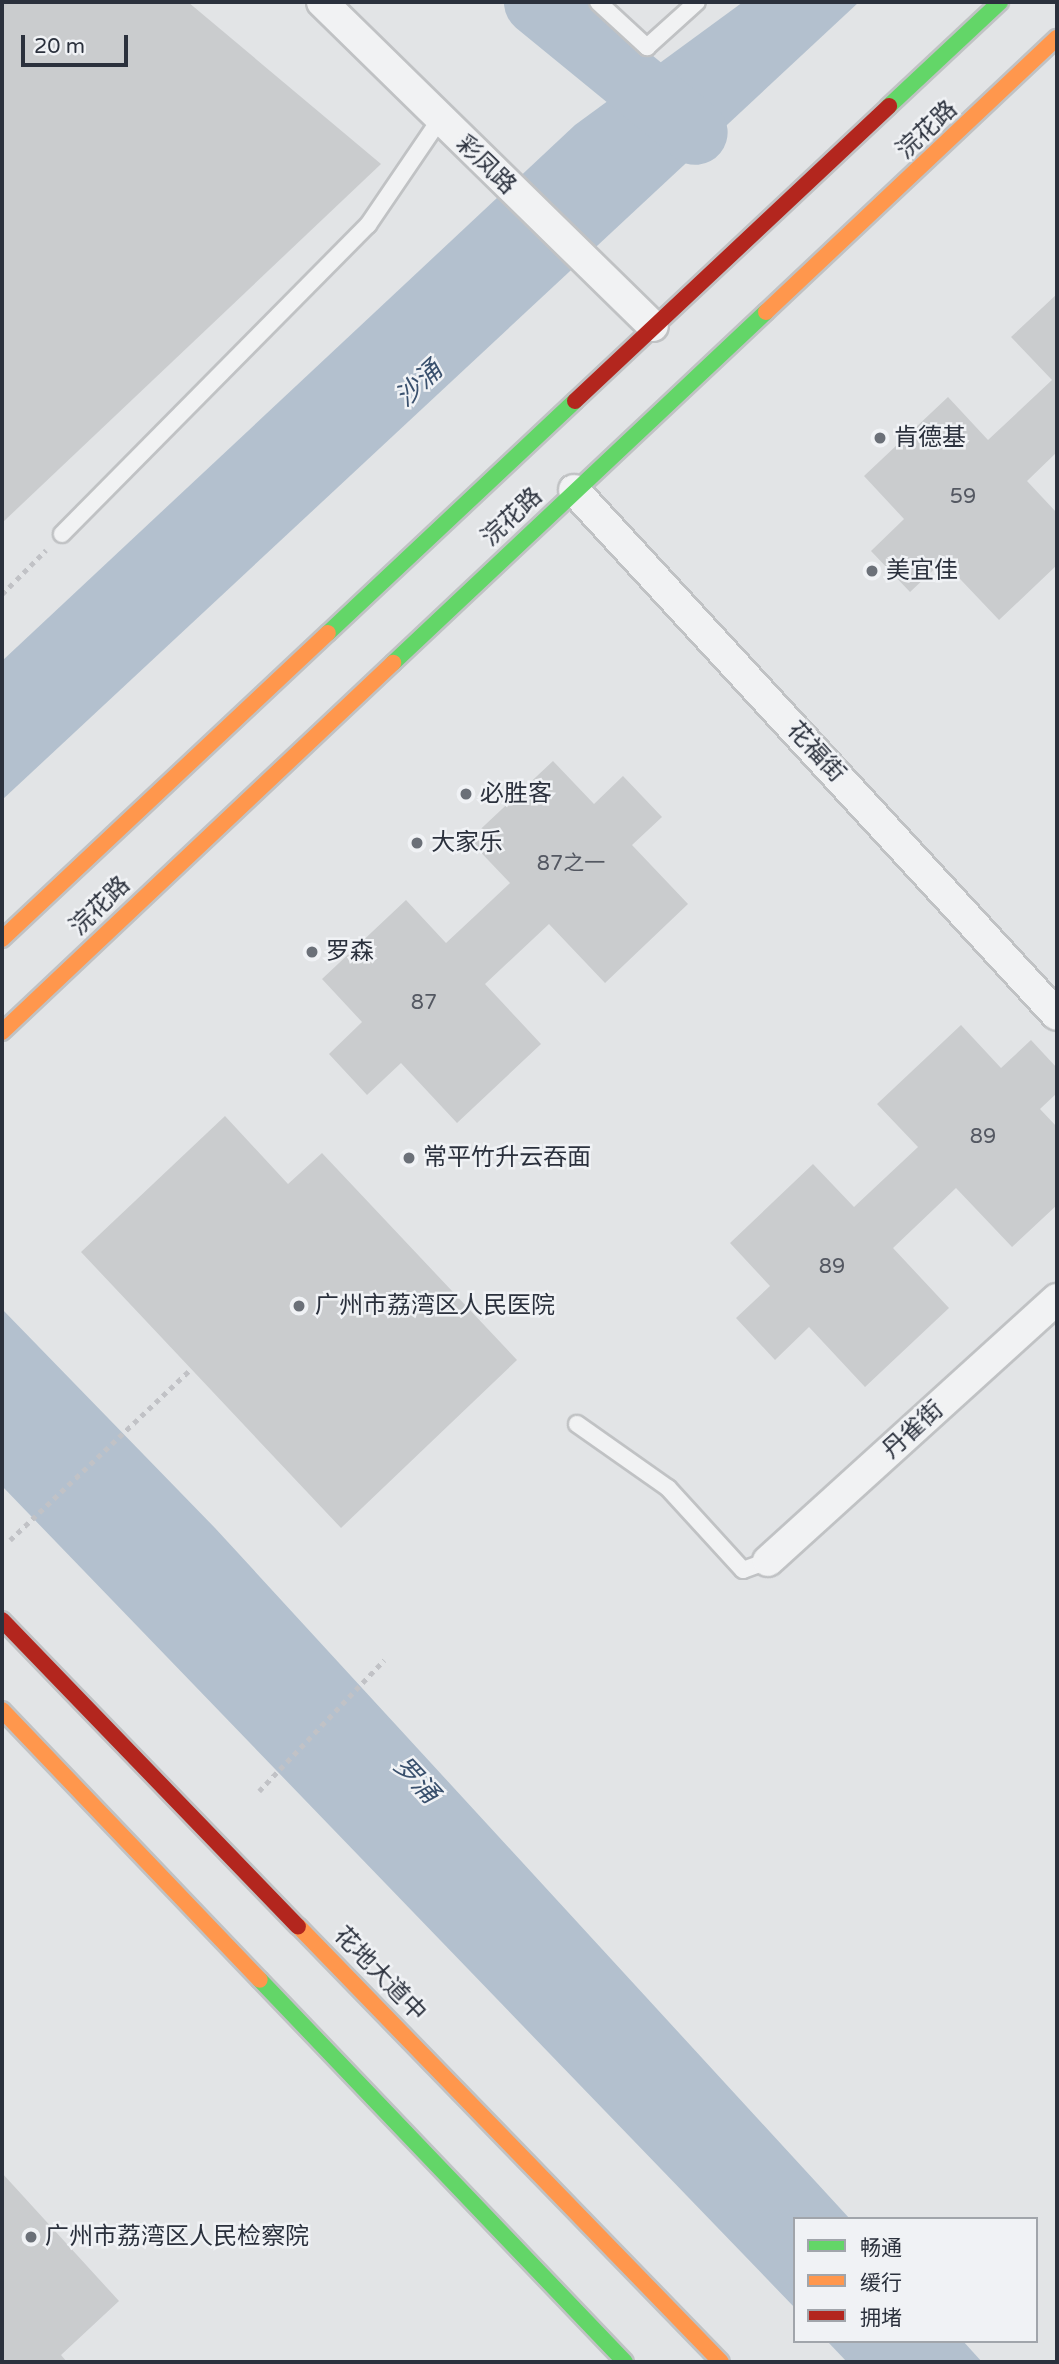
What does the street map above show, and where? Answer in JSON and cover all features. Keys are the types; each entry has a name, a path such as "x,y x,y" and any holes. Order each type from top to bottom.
{"main road":[{"name":"浣花路","path":"2,939 1000,2"},
{"name":"浣花路","path":"2,1032 574,490 1057,38"},
{"name":"花地大道中","path":"2,1620 721,2362"},
{"path":"2,1710 625,2362"}],"street":[{"name":"彩凤路","path":"322,2 491,171 595,265 653,326"},
{"name":"花福街","path":"574,490 1057,1014"},
{"name":"丹雀街","path":"768,1560 1057,1299"}],"lane":[{"path":"598,2 647,47 697,2"},
{"path":"62,534 368,225 440,119"},
{"path":"577,1424 668,1488 743,1570 768,1560"}],"path":[{"path":"2,594 62,534"},
{"path":"10,1540 191,1369"},
{"path":"259,1791 384,1661"}],"water":[{"name":"沙涌","path":"743,2 859,2 2,800 2,661 575,125"},
{"name":"罗涌","path":"2,1309 215,1528 848,2217 793,2217 793,2306 2,1486"},
{"path":"829,2343 965,2343 982,2362 847,2362"}],"building":[{"path":"2,2 188,2 381,164 2,523"},
{"path":"1057,294 1057,452 1027,481 1057,513 1057,565 999,620 943,561 910,592 871,551 904,519 864,476 948,397 988,440 1052,380 1011,337"},
{"path":"553,761 594,804 623,776 662,817 632,845 688,904 605,983 549,924 485,984 541,1044 457,1123 401,1063 367,1095 329,1054 362,1022 322,979 406,900 446,943 510,883 469,840"},
{"path":"961,1025 1001,1068 1031,1040 1057,1068 1057,1093 1040,1109 1057,1127 1057,1205 1012,1247 956,1188 893,1248 949,1308 865,1387 809,1327 775,1360 736,1318 770,1286 730,1243 813,1164 854,1207 918,1147 877,1104"},
{"name":"广州市荔湾区人民医院","path":"225,1116 288,1184 322,1153 517,1360 341,1528 81,1252"},
{"name":"广州市荔湾区人民检察院","path":"2,2173 119,2301 61,2355 67,2362 2,2362"}],"waterway":[{"path":"536,2 695,132"}],"traffic: fast":[{"path":"889,106 1000,2"},
{"path":"393,663 766,312"},
{"path":"328,633 575,401"},
{"path":"260,1980 625,2362"}],"traffic: slow":[{"path":"766,312 1057,38"},
{"path":"2,939 328,633"},
{"path":"2,1032 393,663"},
{"path":"2,1710 260,1980"},
{"path":"298,1926 721,2362"}],"traffic: jam":[{"path":"575,401 889,106"},
{"path":"2,1620 298,1926"}],"place":[{"name":"肯德基","path":"880,438"},
{"name":"美宜佳","path":"872,571"},
{"name":"必胜客","path":"466,794"},
{"name":"大家乐","path":"417,843"},
{"name":"罗森","path":"312,952"},
{"name":"常平竹升云吞面","path":"409,1158"},
{"name":"广州市荔湾区人民医院","path":"299,1306"},
{"name":"广州市荔湾区人民检察院","path":"31,2237"}]}
